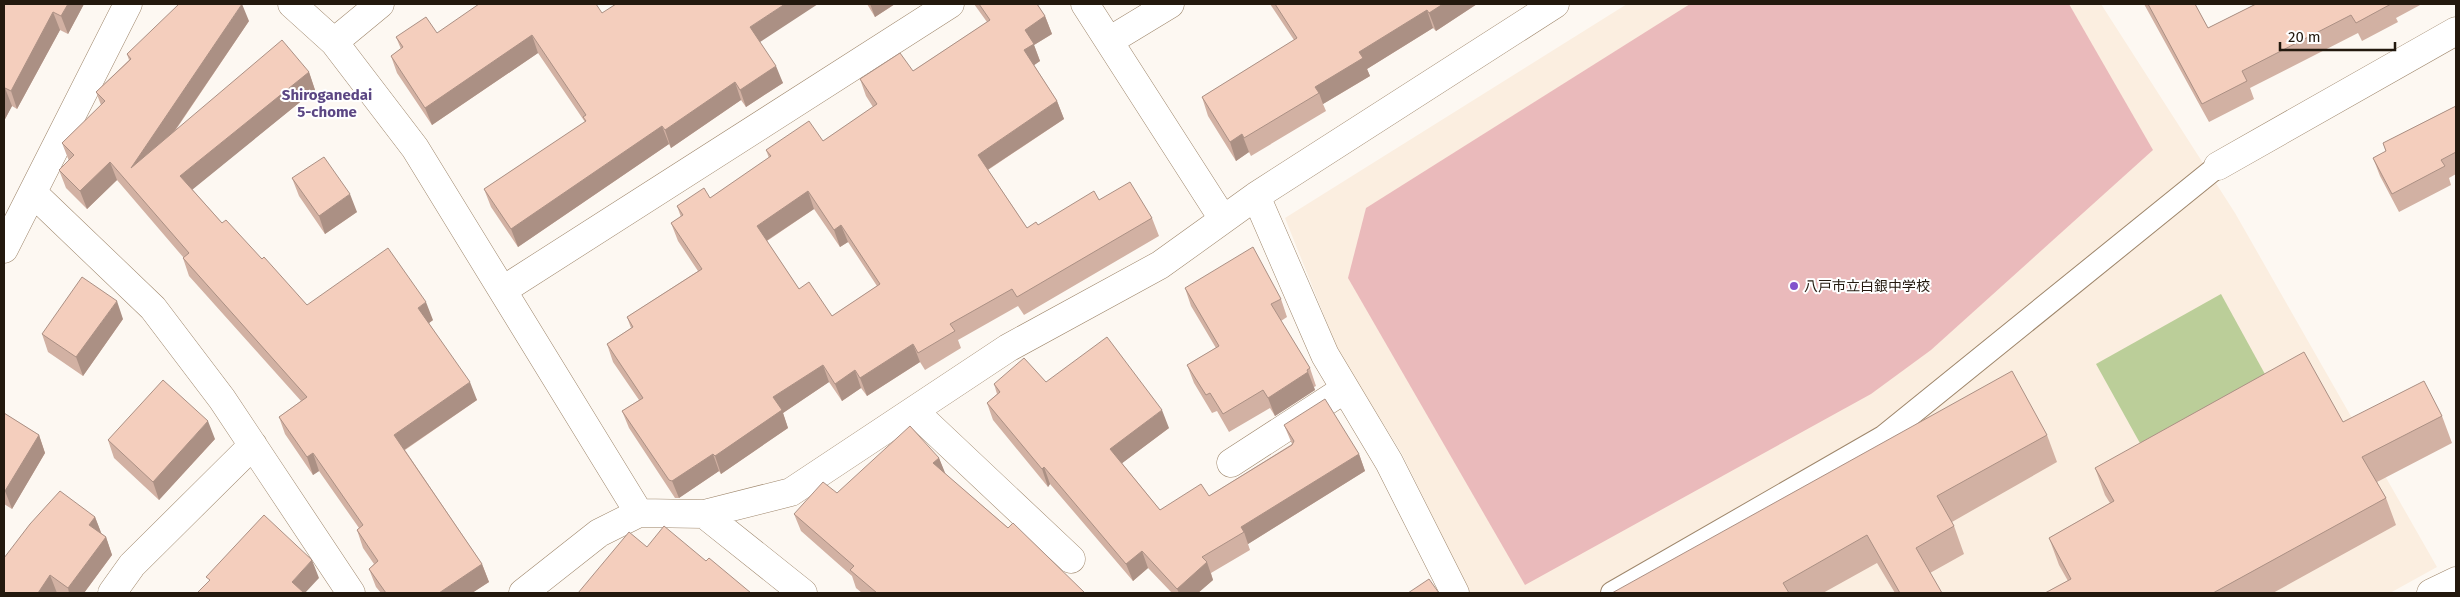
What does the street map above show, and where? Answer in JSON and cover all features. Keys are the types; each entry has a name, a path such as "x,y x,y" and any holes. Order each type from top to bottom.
{"street":[{"path":"4,249 128,4"},
{"path":"292,4 334,42 415,148 639,513"},
{"path":"334,42 380,4"},
{"path":"503,290 950,4"},
{"path":"1085,4 1224,219"},
{"path":"1109,41 1170,4"},
{"path":"523,593 599,533 639,513 704,514 791,492 1008,348 1160,265 1256,196 1555,4"},
{"path":"2218,166 2456,31"},
{"path":"33,193 153,308 222,400 351,593"},
{"path":"1256,196 1324,355 1389,462 1455,593"},
{"path":"1231,463 1345,389"},
{"path":"914,412 1071,558"},
{"path":"112,593 132,565 253,445"},
{"path":"704,514 803,593"},
{"path":"2431,593 2456,581"}],"lane":[{"path":"1612,593 1883,437 2218,166"}],"shaded area":[{"name":"八戸市立白銀中学校","path":"1627,4 2101,4 2235,213 2437,567 2390,593 1470,593 1401,452 1339,353 1285,218"},
{"path":"1690,4 2069,4 2153,150 1931,350 1871,394 1525,585 1348,278 1366,208"},
{"path":"2221,294 2266,376 2141,445 2096,364"}],"building":[{"path":"4,4 68,4 61,16 53,12 11,91 5,88 4,90"},
{"path":"179,4 242,4 131,168 282,40 309,72 180,176 222,223 226,220 262,259 264,257 307,305 388,248 426,302 418,308 470,382 394,435 482,564 439,593 386,593 369,569 378,561 357,530 363,525 313,453 307,457 279,417 307,397 183,258 189,253 110,162 80,191 59,170 74,155 62,143 105,101 96,92 131,59 127,54"},
{"path":"479,4 596,4 602,13 616,4 785,4 750,27 776,66 740,90 735,82 665,130 662,126 511,229 484,189 586,121 583,117 586,115 532,35 425,108 391,56 403,47 396,37 426,17 437,33"},
{"path":"979,4 1037,4 1045,16 1025,30 1034,44 1024,50 1057,101 978,155 1027,228 1036,222 1038,225 1094,191 1099,200 1130,182 1152,218 1017,297 1012,289 950,324 955,331 918,353 913,344 860,378 855,370 835,384 823,365 773,397 782,410 715,456 713,454 672,481 669,480 622,411 643,398 607,344 633,327 627,317 702,269 671,223 683,215 677,206 704,188 710,198 771,156 766,150 809,121 823,141 877,104 860,79 900,53 913,71 990,20","holes":["808,191 834,230 841,225 880,284 832,316 809,282 799,289 757,226"]},
{"path":"1275,4 1443,4 1429,13 1427,10 1359,52 1363,58 1315,87 1319,93 1244,138 1242,134 1230,142 1202,97 1297,38"},
{"path":"2148,4 2195,4 2208,28 2256,4 2391,4 2356,23 2351,15 2242,71 2247,81 2202,104"},
{"path":"2456,106 2456,152 2441,160 2445,166 2392,194 2373,158 2386,151 2383,143"},
{"path":"324,157 350,194 319,216 292,178"},
{"path":"1253,247 1281,299 1271,304 1310,368 1307,370 1308,372 1268,398 1263,390 1223,414 1210,393 1206,395 1187,365 1219,346 1185,288"},
{"path":"82,277 117,301 76,357 42,334"},
{"path":"1107,337 1162,410 1110,449 1160,510 1201,484 1209,496 1292,445 1294,441 1284,425 1325,399 1359,454 1241,527 1244,532 1202,557 1207,562 1177,589 1142,551 1126,564 987,403 1000,392 994,384 1024,358 1046,382"},
{"path":"2304,352 2343,422 2424,381 2442,416 2362,457 2386,498 2213,593 2045,593 2071,579 2049,538 2114,501 2095,468"},
{"path":"2012,371 2047,435 1937,496 1954,526 1916,548 1942,593 1900,593 1867,535 1783,583 1789,593 1612,593"},
{"path":"163,380 208,421 153,482 108,440"},
{"path":"4,413 39,435 5,491 4,490"},
{"path":"910,426 939,458 933,463 1008,528 1013,523 1085,593 877,593 850,570 854,566 794,514 823,482 837,493"},
{"path":"60,491 95,517 89,525 106,537 68,588 50,575 38,593 4,593 4,558 30,524"},
{"path":"264,515 312,560 292,582 304,593 197,593 210,580 206,577"},
{"path":"664,526 706,561 709,558 751,593 578,593 629,532 647,547"},
{"path":"1429,579 1439,593 1408,593"}],"place":[{"name":"八戸市立白銀中学校","path":"1794,286"}],"district":[{"name":"Shiroganedai 5-chome","path":"327,104"}]}
